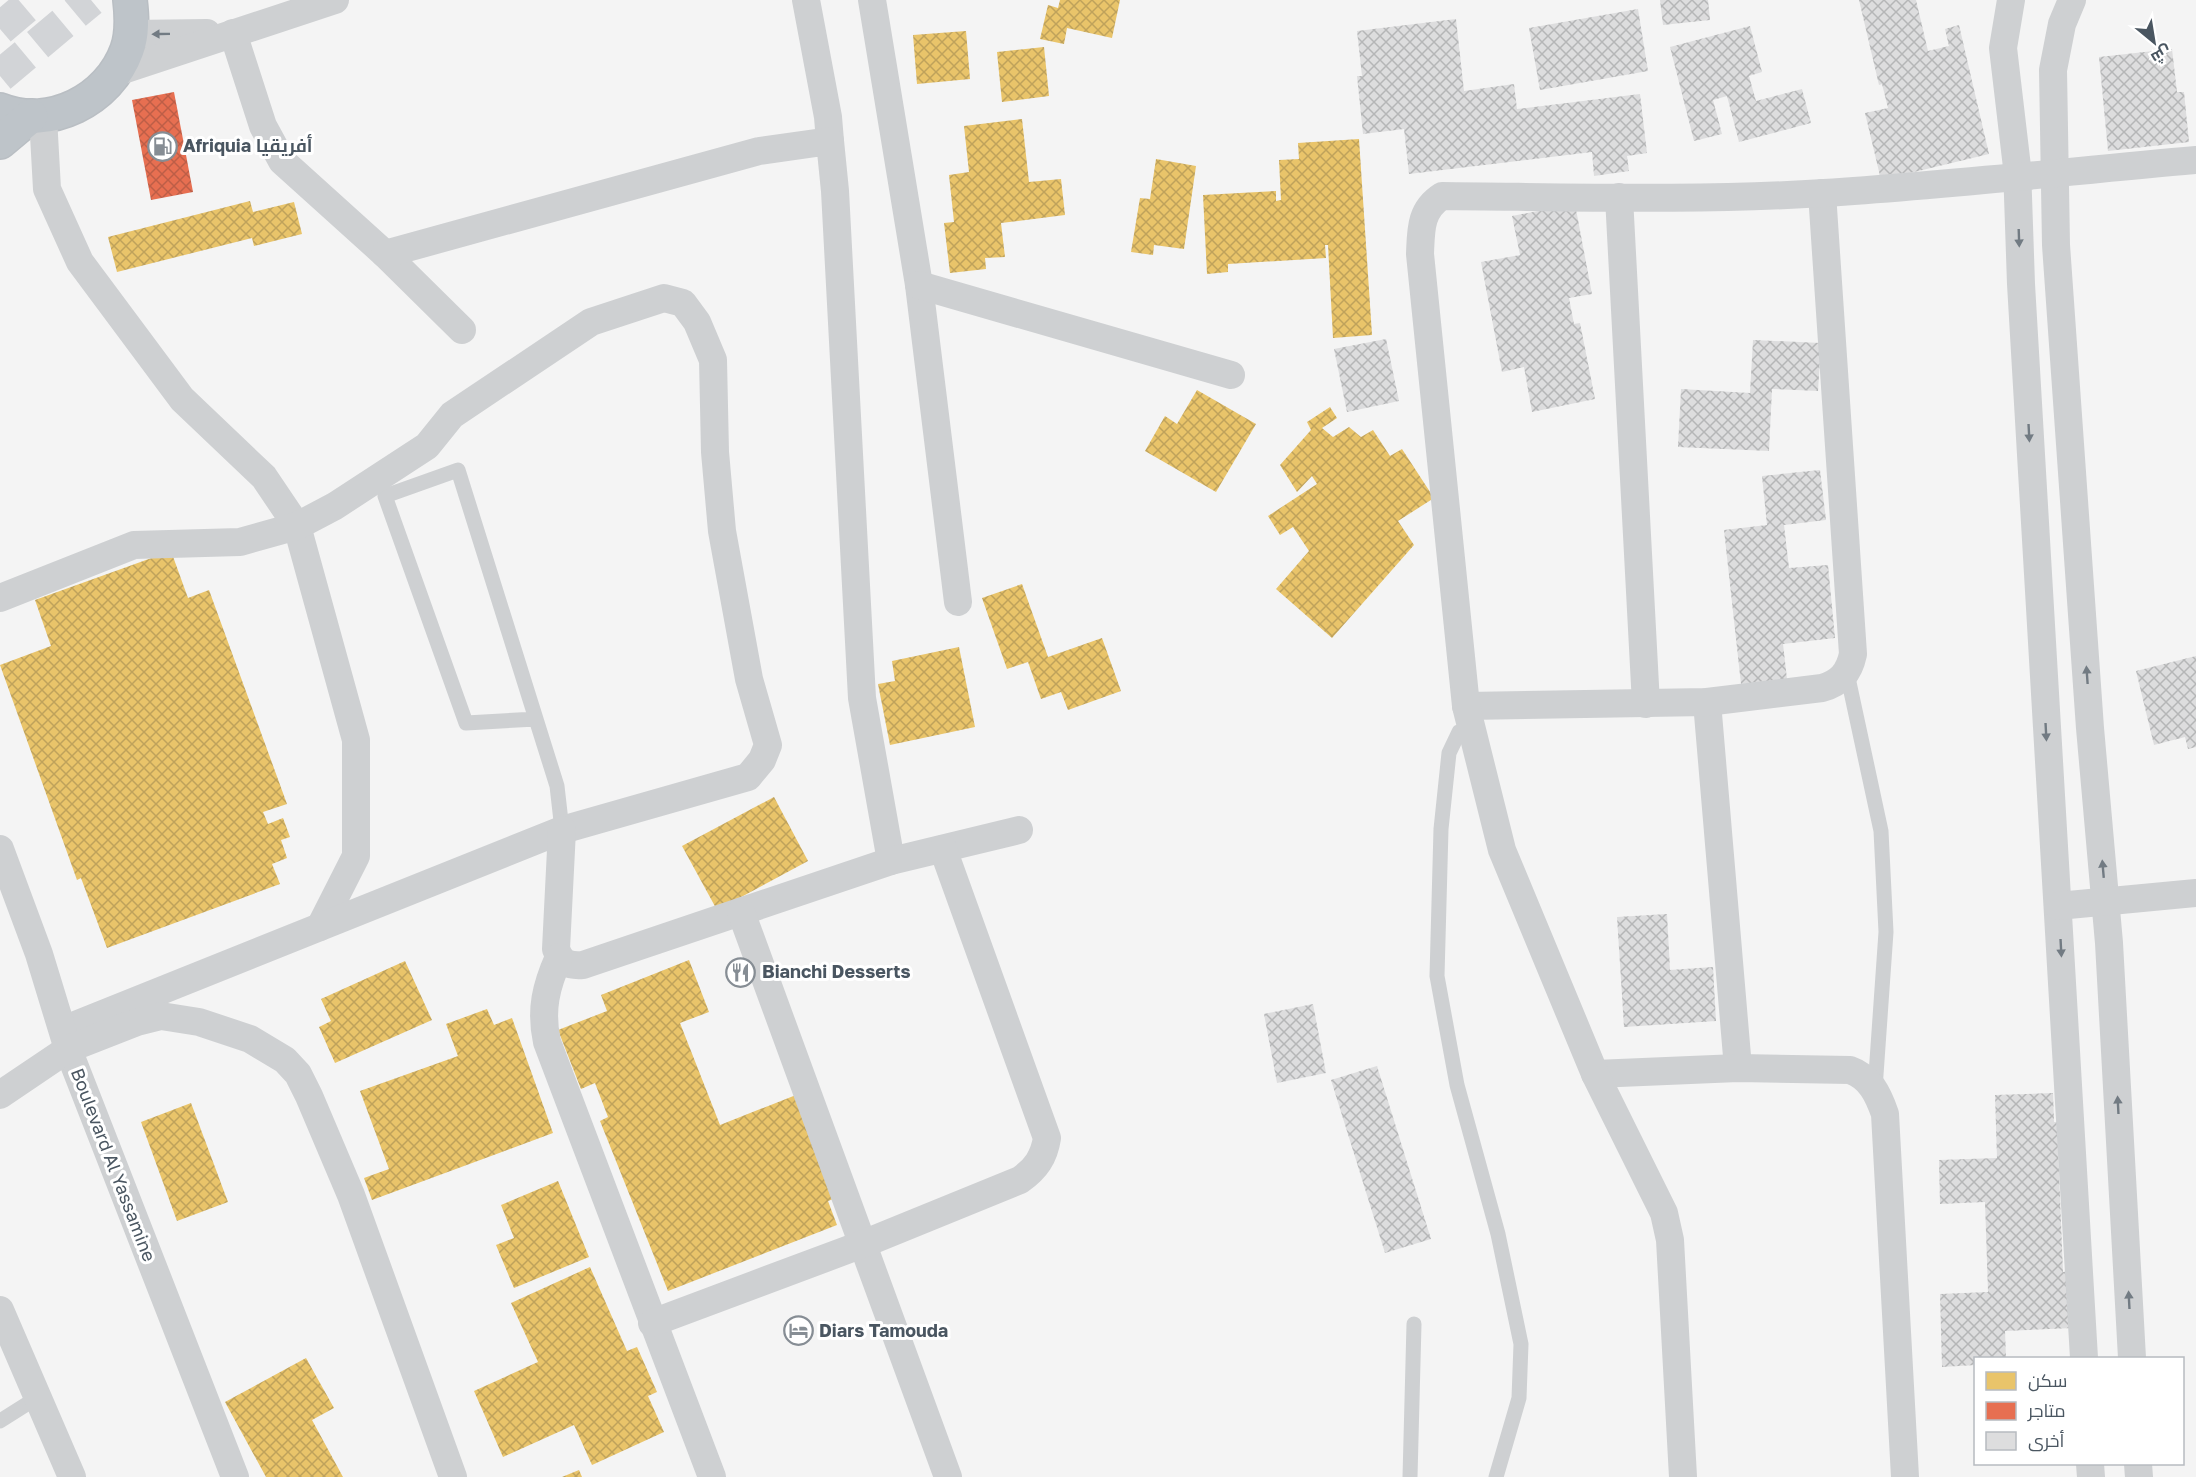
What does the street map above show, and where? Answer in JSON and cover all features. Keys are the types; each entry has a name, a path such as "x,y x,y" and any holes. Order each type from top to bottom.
{"highway":[{"path":"0,142 24,114 72,109 97,94 117,72 128,49 131,19 156,0"}],"street":[{"path":"117,72 335,0"},
{"path":"806,0 826,106 836,202 862,698 891,861"},
{"path":"872,0 919,285 958,602"},
{"path":"2011,0 2002,48 2017,179 2025,356 2084,1357"},
{"path":"2072,0 2062,24 2053,70 2056,245 2106,903 2132,1357"},
{"path":"131,19 233,33"},
{"path":"233,33 263,126 282,161 386,254 462,330"},
{"path":"24,114 47,189 80,262 182,399 264,477 297,526 356,740 356,856 320,927"},
{"path":"386,254 759,152 830,141"},
{"path":"1683,1477 1668,1225 1661,1206 1595,1074 1502,850 1468,718 1420,254 1424,213 1432,202 1442,196 1619,197 1822,193 2017,179 2055,173 2196,160"},
{"path":"1468,718 1646,704 1707,702 1822,688 1835,684 1847,673 1853,654 1822,193"},
{"path":"1619,197 1646,704"},
{"path":"919,285 1231,375"},
{"path":"0,598 134,545 240,542 297,526 335,506 427,446 452,415 591,322 664,298 683,303 697,322 713,360 714,452 722,531 749,679 768,745 762,760 748,777 562,830 320,927 66,1039 0,1095"},
{"path":"1707,702 1738,1068"},
{"path":"562,830 556,949 559,957 570,966 583,965 891,861 1019,830"},
{"name":"Boulevard Al Yassamine","path":"0,849 39,954 66,1039 235,1477"},
{"path":"652,1323 863,1244 1020,1180 1034,1170 1046,1148 1047,1137 943,849"},
{"path":"2058,906 2196,893"},
{"path":"741,912 948,1477"},
{"path":"559,957 547,986 543,1008 547,1042 712,1477"},
{"path":"66,1039 161,1016 199,1022 250,1039 285,1060 298,1074 351,1195 453,1477"},
{"path":"1595,1074 1738,1068 1850,1070 1861,1074 1875,1090 1885,1114 1905,1477"},
{"path":"0,1310 72,1477"}],"lane":[{"path":"536,719 466,723 385,496 458,470 557,786 562,830"},
{"path":"1847,673 1881,831 1886,932 1875,1090"},
{"path":"1468,718 1449,753 1441,829 1437,976 1457,1085 1498,1234 1521,1344 1519,1398 1496,1477"},
{"path":"1410,1477 1414,1324"},
{"path":"0,1421 38,1397"}],"building: سكن":[{"path":"1060,0 1120,0 1112,38 1067,28 1064,44 1040,39 1048,5 1058,8"},
{"path":"966,31 970,79 917,84 913,35"},
{"path":"1044,47 1049,96 1002,102 997,52"},
{"path":"1022,119 1029,182 1061,179 1065,215 1001,223 1005,257 985,258 986,269 950,273 944,223 954,222 949,175 969,172 964,126"},
{"path":"1359,139 1372,335 1333,338 1328,245 1325,245 1326,258 1228,264 1228,272 1207,274 1203,195 1276,191 1276,201 1281,200 1279,160 1299,159 1298,143"},
{"path":"1156,159 1196,166 1184,249 1154,245 1153,255 1131,252 1140,198 1150,199"},
{"path":"250,201 253,212 294,202 302,234 254,246 252,238 117,272 108,237"},
{"path":"1197,390 1256,424 1216,492 1145,451 1165,416 1177,424"},
{"path":"1330,407 1337,418 1322,428 1333,437 1349,427 1361,437 1373,430 1390,456 1402,449 1434,498 1398,521 1414,545 1332,638 1276,589 1309,551 1293,527 1280,535 1268,516 1317,484 1312,476 1297,492 1280,465 1311,430 1307,422"},
{"path":"171,551 188,598 209,590 287,804 263,812 268,824 283,818 290,837 281,840 287,858 272,864 280,884 107,948 81,878 77,880 0,665 51,646 35,600"},
{"path":"1022,584 1048,657 1102,638 1121,691 1068,710 1061,692 1041,699 1028,662 1007,669 982,598"},
{"path":"959,647 975,727 890,745 878,684 895,681 892,661"},
{"path":"774,797 808,861 717,910 682,846"},
{"path":"689,960 709,1012 680,1023 720,1125 801,1093 841,1196 828,1201 837,1225 668,1291 600,1121 608,1117 595,1083 581,1089 558,1030 607,1011 601,995"},
{"path":"405,961 432,1020 335,1063 319,1027 331,1021 321,999"},
{"path":"487,1009 494,1025 512,1018 553,1133 372,1200 364,1178 389,1169 360,1091 458,1056 446,1024"},
{"path":"191,1103 228,1202 177,1221 141,1122"},
{"path":"558,1181 589,1257 514,1288 496,1245 514,1238 501,1205"},
{"path":"590,1267 627,1351 637,1347 657,1392 648,1396 664,1432 592,1465 574,1425 503,1457 474,1391 538,1362 511,1303"},
{"path":"306,1358 334,1408 312,1420 343,1477 266,1477 225,1402"},
{"path":"579,1470 582,1477 562,1477"}],"building: متاجر":[{"name":"Afriquia أفريقيا","path":"174,92 193,192 151,200 132,100"}],"building: أخرى":[{"path":"1660,0 1708,0 1710,20 1663,25"},
{"path":"1859,0 1916,0 1928,51 1949,46 1945,29 1959,25 1989,154 1881,180 1865,113 1888,108 1882,84 1879,85"},
{"path":"1638,9 1648,71 1540,90 1529,28"},
{"path":"1456,19 1464,91 1514,84 1517,109 1640,94 1647,153 1627,156 1629,171 1594,176 1592,152 1409,174 1404,129 1363,134 1357,76 1362,76 1357,31"},
{"path":"1750,26 1762,72 1749,76 1756,101 1802,89 1811,123 1739,142 1727,96 1713,100 1722,134 1694,141 1670,47"},
{"path":"2172,49 2177,92 2184,92 2189,142 2108,151 2099,57"},
{"path":"1575,204 1592,294 1569,298 1574,324 1580,323 1595,399 1532,412 1524,367 1502,372 1481,262 1520,255 1512,216"},
{"path":"1386,339 1399,401 1347,412 1334,349"},
{"path":"1753,340 1821,343 1818,391 1772,389 1769,451 1678,447 1681,389 1750,393"},
{"path":"1820,470 1826,520 1784,525 1789,568 1828,565 1835,638 1783,644 1787,679 1741,684 1724,530 1767,525 1762,476"},
{"path":"2196,656 2196,747 2188,749 2185,737 2154,745 2136,671"},
{"path":"1667,914 1670,970 1713,967 1716,1021 1624,1027 1617,917"},
{"path":"1313,1004 1326,1073 1277,1083 1264,1014"},
{"path":"1377,1066 1431,1239 1385,1253 1331,1080"},
{"path":"2053,1093 2054,1122 2057,1122 2063,1272 2071,1271 2073,1328 2005,1331 2006,1357 1974,1357 1974,1365 1942,1367 1940,1294 1988,1292 1985,1202 1940,1204 1939,1160 1997,1158 1995,1095"}],"tunnel":[{"path":"0,29 34,0"},
{"path":"0,76 91,0"}],"place":[{"name":"Afriquia أفريقيا","path":"162,146"},
{"name":"Bianchi Desserts","path":"741,972"},
{"name":"Diars Tamouda","path":"798,1331"}]}
